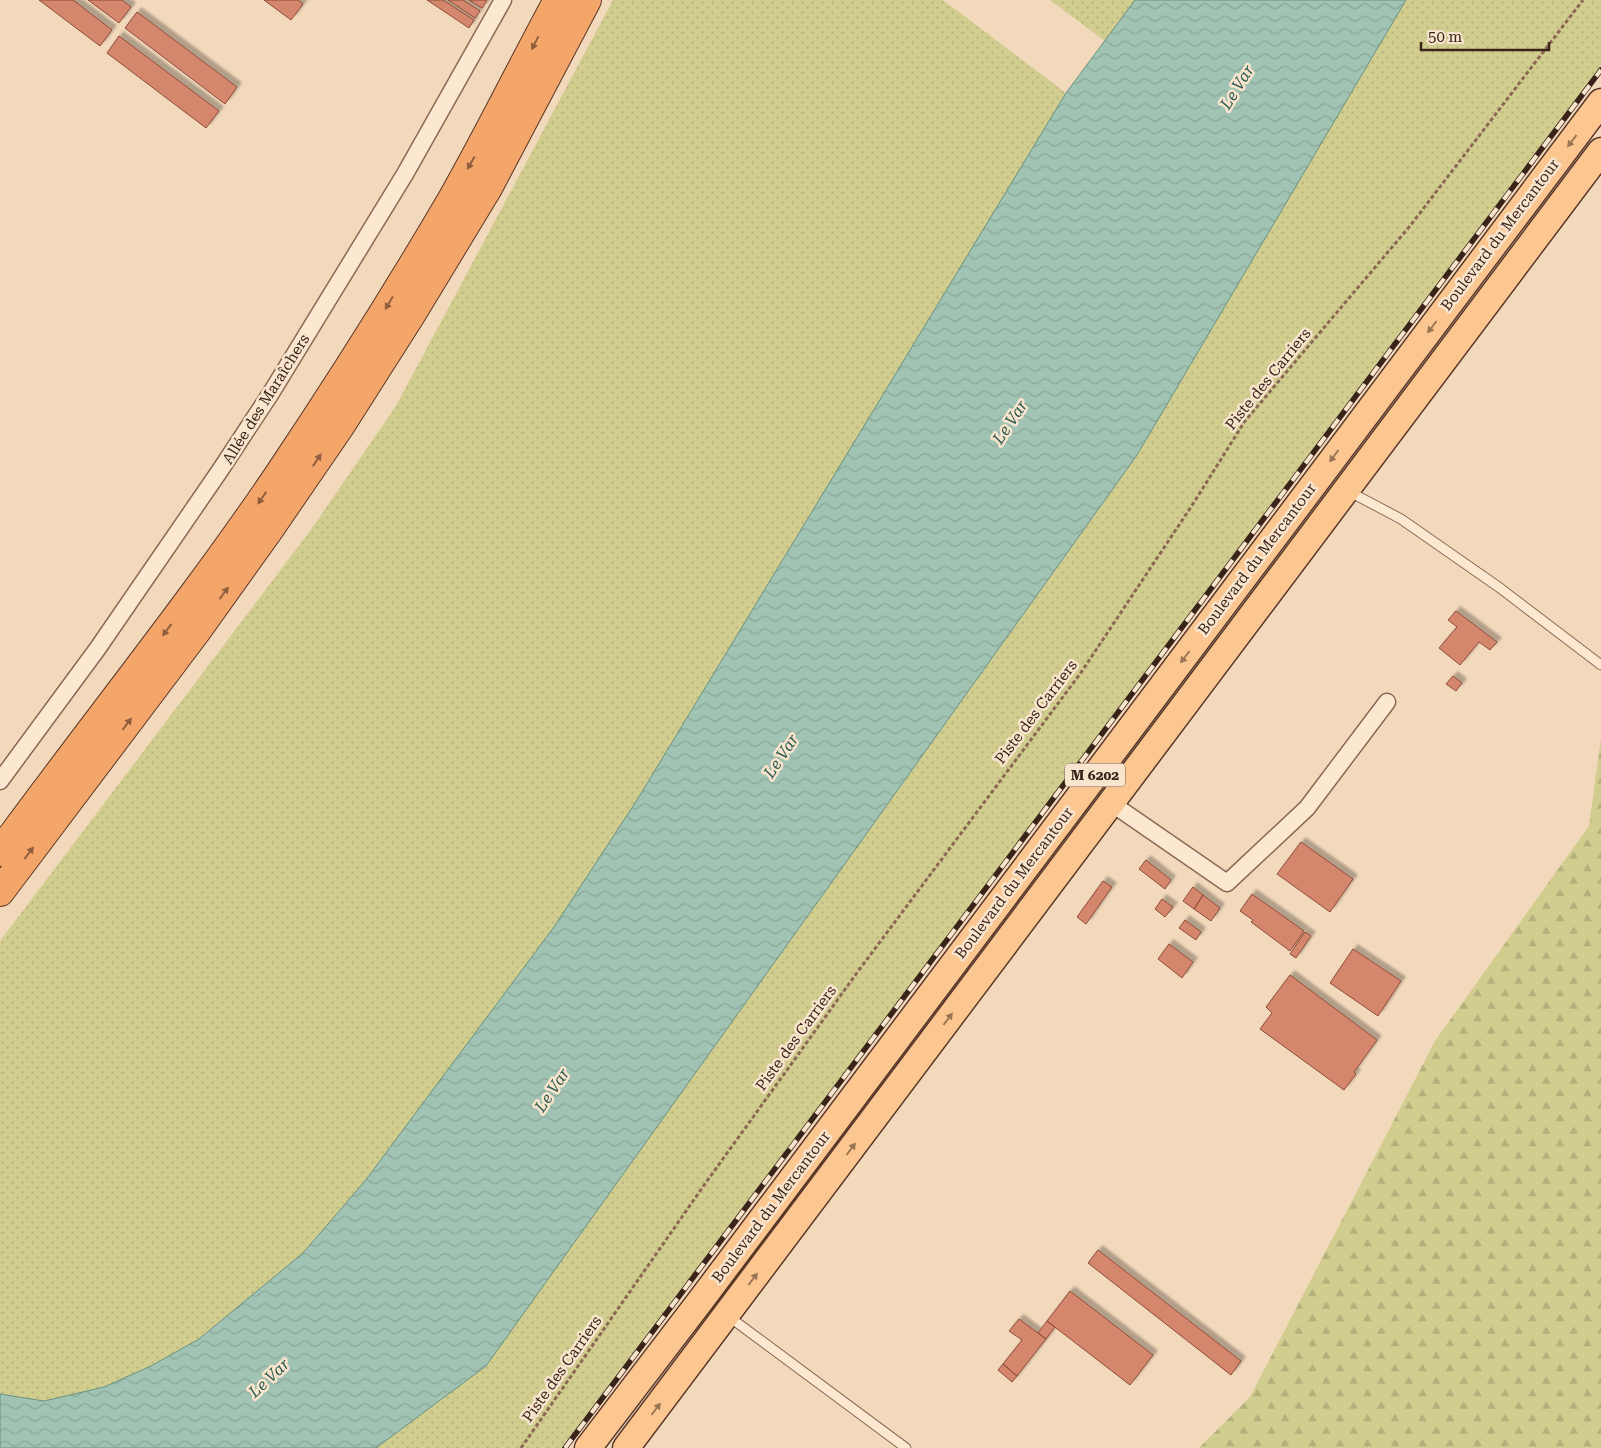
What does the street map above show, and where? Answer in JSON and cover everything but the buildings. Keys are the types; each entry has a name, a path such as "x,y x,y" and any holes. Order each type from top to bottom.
{"highway":[{"path":"0,852 205,577 271,485 320,412 386,309 452,198 558,0"},
{"path":"0,892 196,632 341,425 411,315 488,188 587,0"}],"main road":[{"name":"Boulevard du Mercantour","path":"588,1448 702,1300 1601,102"},
{"name":"Boulevard du Mercantour","path":"626,1448 1601,151"}],"street":[{"name":"Allée des Maraîchers","path":"0,781 98,648 221,469 271,392 405,174 504,0"},
{"path":"1111,803 1226,883 1307,808 1387,702"}],"lane":[{"path":"1345,490 1401,519 1500,588 1601,664"},
{"path":"726,1314 906,1448"}],"path":[{"name":"Piste des Carriers","path":"520,1448 707,1181 859,970 1080,674 1191,507 1245,421 1410,226 1584,0"}],"green space":[{"path":"613,0 943,0 1066,93 637,800 554,927 365,1181 303,1253 199,1339 151,1366 104,1387 44,1401 0,1394 0,941 310,531 396,406"},
{"path":"1050,0 1135,0 1105,41"},
{"path":"1406,0 1601,0 1601,70 565,1448 376,1448 486,1366 1137,455"},
{"path":"1601,738 1601,1448 1199,1448 1250,1397 1435,1041 1589,826"}],"water":[{"name":"Le Var","path":"1135,0 1406,0 1137,455 486,1366 376,1448 0,1448 0,1394 44,1401 104,1387 151,1366 199,1339 303,1253 365,1181 554,927 637,800 1066,93"}],"railway":[{"path":"565,1448 1601,70"}]}
